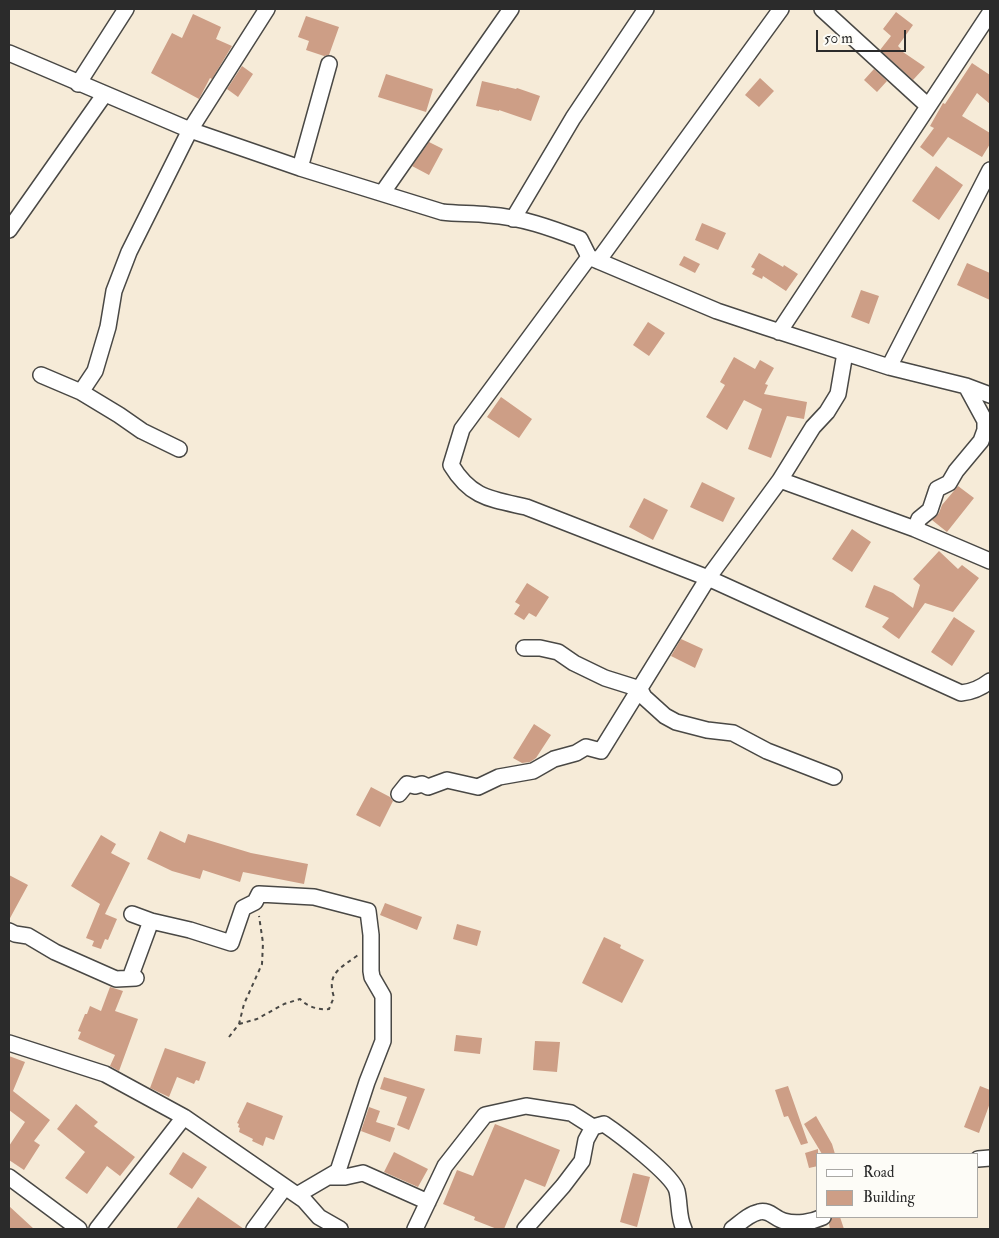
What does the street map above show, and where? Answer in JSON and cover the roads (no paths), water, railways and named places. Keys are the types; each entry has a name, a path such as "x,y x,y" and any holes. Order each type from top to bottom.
{"street":[{"path":"78,84 126,9"},
{"path":"81,392 95,371 108,327 114,291 129,252 190,130 267,9"},
{"path":"383,192 510,9"},
{"path":"513,219 573,118 646,9"},
{"path":"781,9 462,429 451,465 464,484 477,493 498,501 526,507 708,578 961,693 971,692 984,686 990,680"},
{"path":"822,9 928,106"},
{"path":"779,332 990,13"},
{"path":"9,53 78,84 190,130 300,168 383,192 442,212 490,215 543,225 580,240 593,259 717,311 889,367 966,386 990,395"},
{"path":"300,168 329,64"},
{"path":"9,230 104,95"},
{"path":"889,367 990,170"},
{"path":"399,794 407,784 415,786 422,784 428,787 447,780 478,787 499,777 533,771 586,747 601,751 708,578 780,480 813,427 827,412 838,394 845,353"},
{"path":"41,375 81,392 119,414 142,431 179,449"},
{"path":"915,529 919,519 930,510 937,489 949,483 956,471 981,442 986,430 985,420 966,386"},
{"path":"780,480 915,529 990,561"},
{"path":"524,648 540,648 558,652 574,663 605,678 640,689 644,697 659,712 676,722 707,730 733,733 767,751 834,778"},
{"path":"132,914 231,943 243,908 255,902 259,894 314,897 368,911 371,935 372,977 383,996 383,1040 367,1082 338,1172 291,1191 254,1229"},
{"path":"9,931 28,936 55,952 116,979 133,978 151,921"},
{"path":"9,1043 105,1074 184,1117 304,1200 319,1217 340,1229"},
{"path":"415,1229 445,1166 485,1115 526,1106 571,1113 593,1128"},
{"path":"97,1229 184,1117"},
{"path":"526,1229 582,1161 586,1140 593,1128 604,1124 620,1134 669,1179 676,1189 679,1216 684,1229"},
{"path":"328,1177 345,1177 363,1173 428,1202"},
{"path":"9,1177 79,1229"},
{"path":"732,1229 751,1215 759,1212 766,1212 782,1221 790,1222 813,1221 820,1218"}]}
